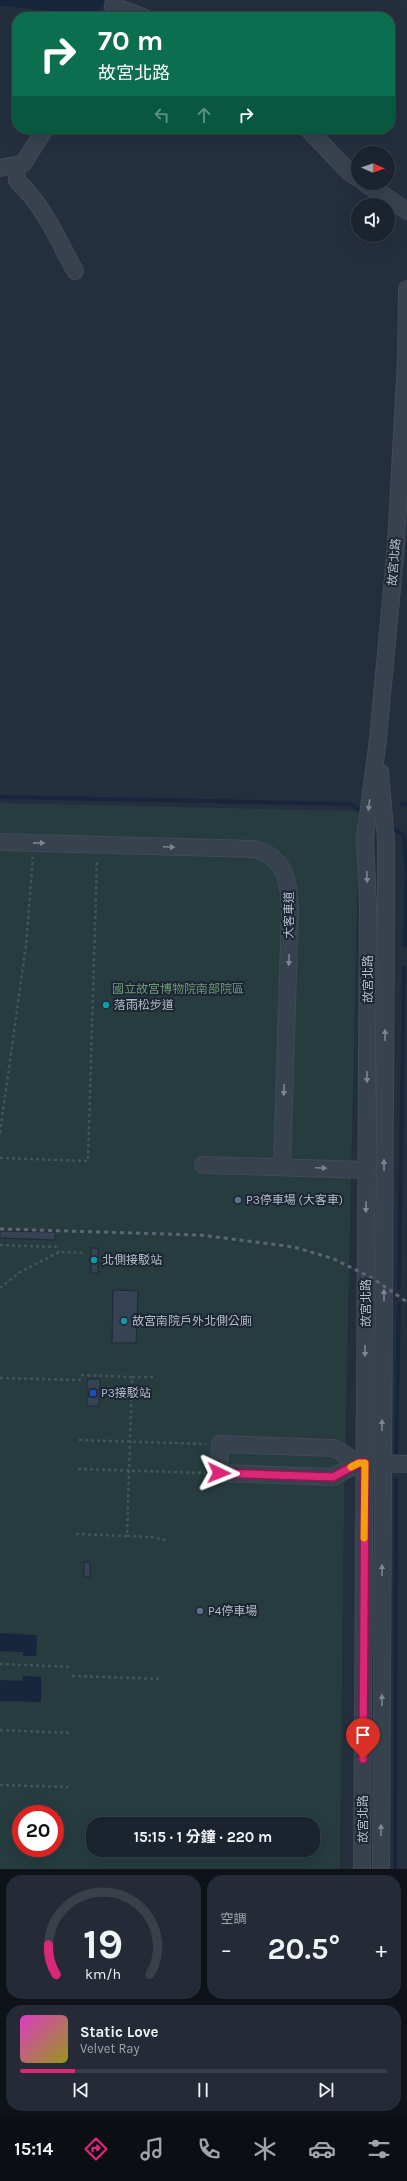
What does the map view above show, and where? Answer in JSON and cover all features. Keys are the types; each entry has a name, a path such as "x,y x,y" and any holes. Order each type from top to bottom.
{"street":[{"path":"112,8 125,12"},
{"path":"42,134 22,164 8,167 17,181 28,191 40,208 75,271"},
{"path":"313,134 351,173"},
{"path":"376,190 407,211"},
{"name":"故宮北路","path":"362,1869 362,1463 367,1170 368,905 365,838 378,739 396,545 406,359 407,289"},
{"name":"故宮北路","path":"378,739 386,839 381,1869"},
{"name":"大客車道","path":"0,842 254,849 266,852 284,872 289,887 290,908 282,1167"},
{"path":"203,1165 367,1170"},
{"path":"362,1463 333,1477 219,1473 220,1444 334,1448 362,1463 407,1464"}],"path":[{"path":"0,1133 26,944 34,843"},
{"path":"0,1158 88,1161 98,844"},
{"path":"0,1245 56,1247 59,1252"},
{"path":"0,1288 20,1272 59,1252 85,1252"},
{"path":"81,1375 156,1378"},
{"path":"127,1536 132,1377"},
{"path":"0,1378 81,1380"},
{"path":"79,1440 220,1444"},
{"path":"78,1469 219,1473"},
{"path":"76,1534 151,1537 166,1540"},
{"path":"0,1664 72,1666"},
{"path":"72,1676 162,1679"},
{"path":"0,1730 70,1733"},
{"path":"0,1785 68,1787"}],"green space":[{"name":"國立故宮博物院南部院區","path":"0,803 359,811 344,1504 340,1869 0,1869"}],"water":[{"path":"0,0 105,0 97,12 63,12 0,6"},
{"path":"0,1633 37,1635 36,1656 23,1656 23,1652 0,1651"},
{"path":"23,1676 41,1677 41,1702 0,1701 0,1680 22,1681"}],"building":[{"path":"0,1231 55,1232 55,1240 0,1238"},
{"name":"北側接駁站","path":"91,1248 98,1248 98,1273 91,1273"},
{"name":"故宮南院戶外北側公廁","path":"113,1290 138,1291 136,1343 112,1343"},
{"path":"87,1379 100,1379 99,1406 87,1406"},
{"path":"84,1562 90,1562 90,1577 84,1577"}],"waterway":[{"path":"0,797 350,804 365,813"},
{"path":"402,804 407,804"},
{"path":"390,827 404,835 406,865"},
{"path":"405,945 407,865"},
{"path":"399,1288 404,968"},
{"path":"396,1454 399,1304"},
{"path":"395,1869 396,1479"}],"railway":[{"path":"0,1229 200,1235 294,1247 334,1259 372,1278 407,1302"}],"slow traffic":[{"path":"351,1467 359,1463 365,1463 364,1538"}],"place":[{"name":"落雨松步道","path":"106,1005"},
{"name":"P3停車場 (大客車)","path":"238,1200"},
{"name":"北側接駁站","path":"94,1260"},
{"name":"故宮南院戶外北側公廁","path":"124,1321"},
{"name":"P3接駁站","path":"93,1393"},
{"name":"P4停車場","path":"200,1611"}],"route":[{"path":"219,1473 333,1477 359,1463 365,1463 363,1759"}]}
